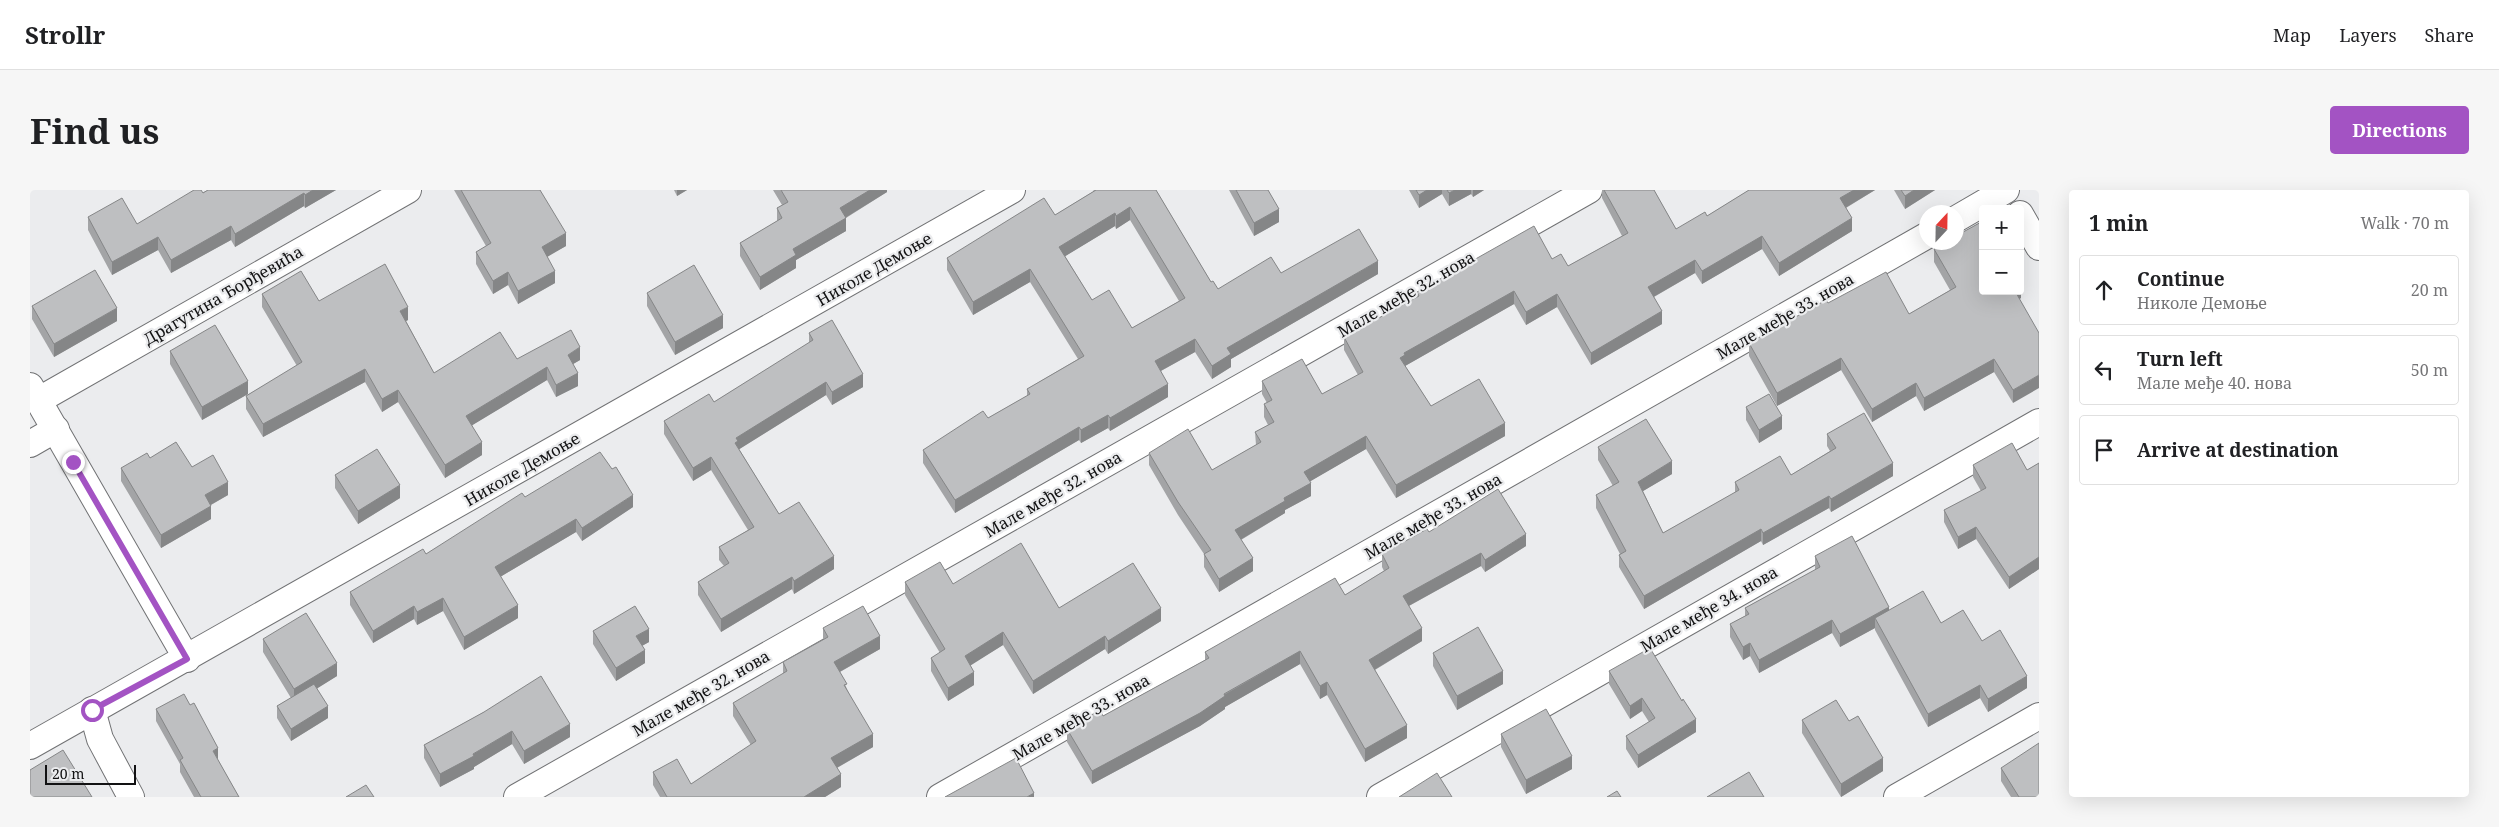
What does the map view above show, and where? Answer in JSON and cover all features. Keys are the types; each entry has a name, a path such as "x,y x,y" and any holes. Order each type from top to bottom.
{"street":[{"name":"Драгутина Ђорђевића","path":"34,393 408,190"},
{"name":"Николе Демоње","path":"30,746 187,659 1012,190"},
{"name":"Мале међе 32. нова","path":"517,797 1589,190"},
{"path":"1964,214 2006,190 2015,205"},
{"path":"2024,221 2039,248"},
{"name":"Мале међе 33. нова","path":"940,797 1919,240"},
{"path":"34,393 187,659"},
{"name":"Мале међе 34. нова","path":"1380,797 2039,422"},
{"path":"30,444 56,429"},
{"path":"92,710 100,739 130,797"},
{"path":"1897,797 2039,716"}],"building":[{"path":"194,190 201,190 203,193 208,190 313,190 305,195 304,193 235,234 231,226 171,260 158,237 112,262 88,217 122,198 137,224"},
{"path":"461,190 540,190 566,233 542,247 555,271 518,291 508,272 493,281 476,252 491,243"},
{"path":"781,190 870,190 840,208 846,218 793,249 796,255 760,277 740,243 782,218 777,208 788,202"},
{"path":"1096,190 1156,190 1211,282 1213,281 1218,289 1271,257 1281,273 1359,229 1378,261 1227,348 1231,354 1212,366 1195,339 1155,361 1168,384 1110,418 1108,415 1081,430 1079,427 955,500 923,450 983,411 988,418 1030,394 1027,389 1084,356 1030,269 973,302 947,258 1044,198 1055,215","holes":["1130,207 1185,298 1132,328 1109,290 1092,300 1059,247 1115,213 1116,216"]},
{"path":"1236,190 1268,190 1279,209 1254,223"},
{"path":"1416,190 1427,190 1419,195"},
{"path":"1604,190 1654,190 1676,229 1705,212 1707,216 1749,190 1854,190 1840,198 1852,218 1779,263 1762,236 1702,271 1695,260 1648,287 1662,311 1591,353 1557,294 1526,312 1514,291 1404,353 1405,355 1400,358 1431,406 1479,379 1505,423 1396,485 1366,436 1304,472 1311,483 1284,498 1285,501 1235,530 1253,558 1219,579 1204,554 1211,550 1178,502 1149,453 1188,429 1212,470 1261,442 1255,432 1274,422 1264,404 1272,400 1262,381 1302,359 1322,394 1363,372 1344,337 1419,296 1417,292 1534,226 1552,259 1561,254 1568,266 1628,233"},
{"path":"1901,190 1914,190 1905,196"},
{"path":"1979,223 1979,295 2017,295 2039,333 2039,375 2013,390 1994,359 1924,398 1916,383 1872,409 1841,358 1777,393 1749,343 1826,300 1828,303 1886,272 1909,314 1956,287 1935,250 1964,250 1964,232"},
{"path":"385,264 408,307 400,311 434,373 500,332 517,359 571,330 580,347 568,355 578,373 556,385 547,367 466,416 482,442 445,465 398,390 382,399 365,369 263,424 246,396 302,362 262,294 301,271 319,301"},
{"path":"694,265 723,315 675,342 647,293"},
{"path":"95,270 117,308 54,344 32,306"},
{"path":"832,320 863,374 832,392 826,382 736,438 738,441 735,443 779,514 799,502 834,556 794,581 792,577 721,619 698,582 729,563 719,547 754,527 711,457 693,468 664,421 709,394 714,402 813,340 809,333"},
{"path":"215,325 248,381 202,407 170,351"},
{"path":"1769,394 1782,416 1759,430 1746,407"},
{"path":"1864,413 1893,463 1831,499 1829,496 1763,533 1761,529 1644,596 1619,555 1626,551 1596,495 1619,482 1598,447 1646,419 1672,461 1638,482 1663,533 1739,490 1735,482 1780,456 1791,475 1836,448 1827,434"},
{"path":"176,442 192,467 213,455 228,482 205,495 211,506 161,535 121,468 147,453 150,458"},
{"path":"2012,443 2027,470 2039,463 2039,557 2009,577 1976,527 1958,537 1944,510 1986,488 1973,465"},
{"path":"377,449 400,485 358,511 335,475"},
{"path":"600,452 612,469 616,467 633,495 582,528 576,519 495,567 518,605 464,637 443,598 417,612 414,606 373,631 350,592 423,549 426,554 522,493 525,497"},
{"path":"1498,489 1526,534 1485,560 1481,553 1403,596 1422,628 1369,660 1407,725 1365,749 1327,682 1320,686 1300,651 1224,694 1225,696 1200,713 1092,771 1067,729 1100,710 1103,716 1209,658 1205,652 1335,578 1345,595 1389,568 1382,554 1427,529 1429,532"},
{"path":"1852,536 1889,607 1840,634 1832,620 1759,660 1750,643 1743,647 1730,624 1749,614 1745,608 1820,567 1815,556"},
{"path":"1021,543 1059,608 1133,563 1161,608 1108,641 1105,636 1033,681 1003,632 965,656 974,672 948,688 931,658 945,649 905,582 940,562 953,584"},
{"path":"1923,591 1941,623 1963,610 1982,641 2000,630 2027,676 1988,699 1980,685 1928,714 1875,618"},
{"path":"635,606 649,629 636,636 645,650 616,668 593,631"},
{"path":"863,606 880,636 834,662 847,684 844,685 873,734 831,758 841,774 804,797 667,797 653,772 677,759 691,784 756,741 733,703 787,671 783,662 828,637 823,628"},
{"path":"306,613 337,663 294,689 263,639"},
{"path":"1478,627 1503,671 1457,696 1433,653"},
{"path":"1650,648 1682,701 1683,699 1696,719 1638,755 1626,736 1655,718 1642,698 1630,706 1609,671"},
{"path":"541,676 570,724 524,751 512,731 473,754 474,756 440,774 424,745 484,712"},
{"path":"314,684 328,706 291,729 277,706"},
{"path":"184,694 190,705 194,703 218,748 213,751 239,797 201,797 180,760 183,758 156,709"},
{"path":"1836,700 1849,721 1858,716 1883,758 1841,784 1802,720"},
{"path":"1546,709 1572,756 1526,780 1501,734"},
{"path":"2039,743 2039,797 2019,797 2001,768"},
{"path":"63,750 92,797 30,797 30,770"},
{"path":"1016,758 1034,793 1027,797 945,797"},
{"path":"1749,772 1764,797 1707,797"},
{"path":"1437,773 1452,797 1399,797"},
{"path":"366,785 374,797 346,797"},
{"path":"1617,791 1621,797 1607,797"}],"route":[{"path":"73,462 187,659 92,710"}]}
